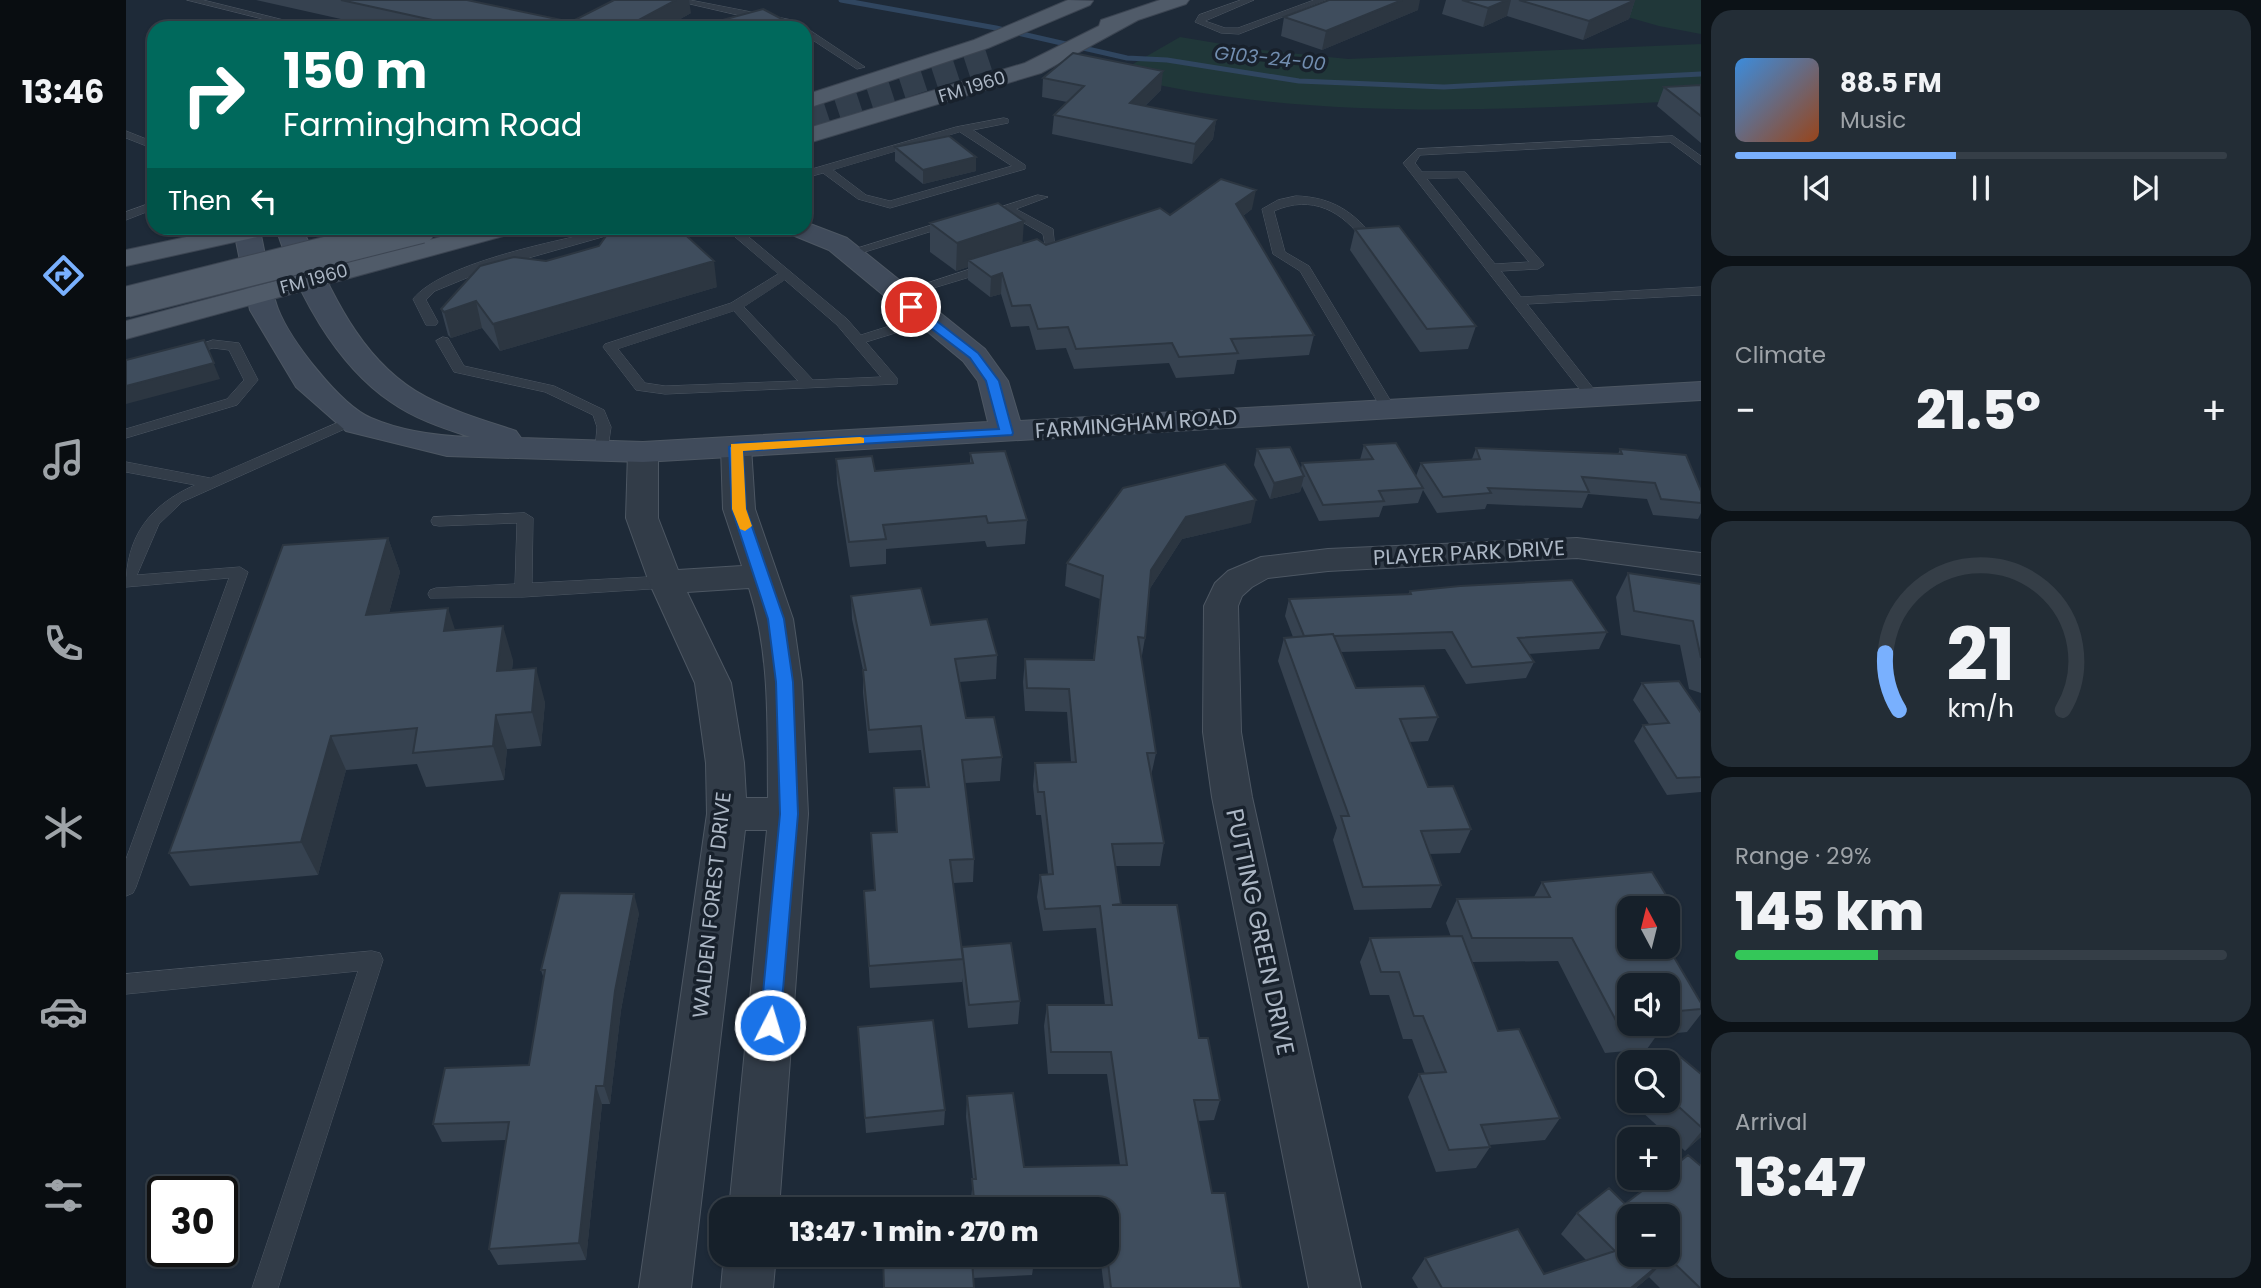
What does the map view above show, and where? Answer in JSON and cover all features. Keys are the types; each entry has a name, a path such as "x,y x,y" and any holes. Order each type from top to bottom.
{"main road":[{"name":"FM 1960","path":"987,50 1084,0"},
{"name":"FM 1960","path":"812,80 1084,0"},
{"name":"FM 1960","path":"812,135 1032,68 1138,15 1178,0"},
{"name":"FM 1960","path":"812,100 987,50 1138,15"},
{"path":"126,258 227,235"},
{"name":"FM 1960","path":"126,283 330,235"},
{"name":"FM 1960","path":"126,302 393,235"},
{"name":"FM 1960","path":"126,330 477,235"}],"street":[{"path":"812,222 926,319 974,355 993,381 1007,433"},
{"name":"FARMINGHAM ROAD","path":"254,235 259,294 264,310 307,380 353,420 392,436 447,446 530,446 643,452 1701,391"},
{"name":"FARMINGHAM ROAD","path":"292,235 313,280 358,358 401,395 471,426 530,446"},
{"path":"353,420 381,413 471,426"},
{"path":"736,447 739,509 776,619 785,682 789,814 755,1197"},
{"name":"WALDEN FOREST DRIVE","path":"643,452 642,518 666,582 713,683 725,763 727,814 665,1288"},
{"name":"PLAYER PARK DRIVE","path":"1240,579 1261,568 1285,563 1577,548 1701,565"},
{"path":"666,582 762,576"},
{"name":"PUTTING GREEN DRIVE","path":"1240,579 1227,591 1221,606 1222,732 1232,797 1335,1288"},
{"path":"727,814 789,814"},
{"path":"747,1288 749,1267"}],"lane":[{"path":"191,0 281,21"},
{"path":"677,0 782,21"},
{"path":"1250,0 1202,17 1200,22 1224,31 1239,32 1322,0"},
{"path":"812,36 860,67"},
{"path":"812,173 960,129 1004,121"},
{"path":"825,169 862,197 890,205 1021,167 960,129"},
{"path":"127,135 147,143"},
{"path":"1593,397 1409,163 1417,152 1673,139 1701,162"},
{"path":"126,150 147,145"},
{"path":"1419,176 1461,174 1538,265 1491,268"},
{"path":"843,249 1042,197"},
{"path":"1369,240 1361,227 1318,199 1286,199 1268,209 1279,254 1305,269 1388,408"},
{"path":"126,216 147,208"},
{"path":"897,295 1051,247 1049,232 1006,208"},
{"path":"431,321 419,299 423,291 503,261 601,235"},
{"path":"739,235 860,340 892,381 665,390 641,387 610,347 736,306 785,275"},
{"path":"1517,301 1701,291"},
{"path":"736,306 808,383"},
{"path":"860,340 926,319"},
{"path":"443,341 459,369 550,389 598,413 604,427 602,451"},
{"path":"126,434 232,402 251,380 234,346 213,344 176,355"},
{"path":"126,887 240,572 127,581 152,522 176,499 353,420"},
{"path":"126,467 212,483"},
{"path":"439,521 525,518 523,591"},
{"path":"436,594 666,582"},
{"path":"126,984 372,960 265,1288"}],"green space":[{"path":"1626,0 1701,0 1701,34 1659,26 1603,10"},
{"path":"1180,37 1252,49 1348,59 1701,44 1701,100 1480,109 1332,107 1259,101 1114,75"}],"building":[{"path":"341,0 467,0 566,21 437,21"},
{"path":"614,0 676,0 637,21 573,21"},
{"path":"1329,0 1402,0 1326,31 1284,17"},
{"path":"1462,0 1507,0 1488,8"},
{"path":"1519,0 1635,0 1589,21"},
{"path":"763,9 786,21 719,21"},
{"path":"1073,53 1163,71 1130,103 1216,120 1195,144 1054,115 1084,86 1043,78"},
{"path":"1701,85 1701,116 1664,87"},
{"path":"949,136 976,157 923,170 895,147"},
{"path":"1221,179 1256,190 1236,204 1314,335 1231,339 1238,353 1179,357 1172,343 1076,349 1068,327 1038,329 1030,305 1012,306 1002,273 991,277 968,260 1037,239 1046,245 1160,208 1170,215"},
{"path":"998,203 1024,221 957,243 930,223"},
{"path":"1399,226 1476,326 1427,329 1355,229"},
{"path":"607,235 686,235 714,261 493,324 476,301 444,312 441,309 480,266 514,257 546,261 599,246"},
{"path":"204,340 214,363 126,386 126,360"},
{"path":"1396,443 1423,488 1379,491 1384,501 1323,505 1302,463 1373,459 1364,445"},
{"path":"1290,447 1304,476 1274,483 1257,449"},
{"path":"1476,448 1622,454 1620,449 1686,455 1701,491 1701,503 1661,499 1655,483 1582,477 1589,492 1488,488 1491,493 1443,497 1421,463 1480,459"},
{"path":"1005,451 1027,520 988,523 986,516 883,525 886,539 849,542 836,459 872,456 875,471 973,463 970,453"},
{"path":"1225,464 1256,500 1186,517 1151,570 1145,638 1138,637 1156,753 1147,753 1164,843 1112,844 1121,904 1112,905 1177,905 1199,1038 1208,1038 1220,1100 1194,1100 1212,1193 1225,1193 1241,1288 1111,1288 1108,1267 1119,1267 1119,1197 974,1197 972,1179 976,1179 967,1096 1013,1093 1024,1167 1127,1165 1111,1052 1051,1052 1047,1005 1112,1005 1100,906 1045,909 1040,875 1053,874 1044,792 1038,792 1035,763 1076,762 1069,689 1027,688 1025,659 1094,660 1103,576 1067,563 1123,488"},
{"path":"388,538 366,615 448,608 444,631 503,626 497,671 536,668 532,712 496,715 493,746 413,753 417,728 331,736 301,842 169,853 283,545"},
{"path":"1628,573 1701,584 1701,658 1693,621 1634,611"},
{"path":"1572,580 1607,632 1518,638 1534,662 1472,667 1452,632 1304,636 1289,599 1411,594 1410,591 1460,586"},
{"path":"921,588 931,625 987,619 997,655 955,659 966,718 994,717 1002,757 962,760 974,859 950,860 963,959 869,966 864,891 875,890 871,833 897,832 894,788 929,787 921,726 869,730 863,670 866,670 851,596"},
{"path":"1333,634 1356,688 1424,686 1438,717 1400,719 1428,787 1453,786 1471,829 1421,831 1441,885 1363,887 1341,816 1349,816 1284,638"},
{"path":"1679,681 1701,713 1701,777 1677,778 1643,725 1669,723 1642,683"},
{"path":"1652,872 1667,896 1617,896 1617,959 1675,959 1701,1003 1701,1009 1680,1011 1680,973 1617,973 1617,1022 1572,938 1472,938 1457,899 1550,897 1542,882"},
{"path":"560,893 634,894 615,991 604,1086 596,1086 579,1243 489,1249 509,1122 433,1124 445,1068 529,1065 545,970 541,970"},
{"path":"1462,936 1498,1031 1519,1029 1560,1118 1481,1125 1490,1147 1449,1150 1419,1074 1446,1072 1423,1016 1414,1016 1399,972 1381,972 1370,938"},
{"path":"1011,943 1020,1001 969,1005 962,947"},
{"path":"933,1020 945,1110 865,1118 858,1027"},
{"path":"1680,1056 1701,1074 1701,1127 1680,1108"},
{"path":"1688,1155 1701,1166 1701,1288 1678,1267 1680,1204 1625,1204 1643,1190 1680,1190 1680,1161"},
{"path":"1609,1188 1625,1204 1617,1204 1617,1267 1656,1267 1631,1288 1442,1288 1425,1258 1518,1229 1544,1274 1615,1251 1577,1213"},
{"path":"883,1267 972,1267 974,1288 884,1288"}],"waterway":[{"name":"G103-24-00","path":"841,0 996,28 1127,58 1167,60 1299,81 1444,87 1701,74"}],"tunnel":[{"path":"812,117 993,57"}],"slow traffic":[{"path":"745,526 739,509 736,447 860,441"}],"route":[{"path":"770,1025 789,814 785,682 776,619 739,509 736,447 1007,433 993,381 974,355 911,307"}]}
